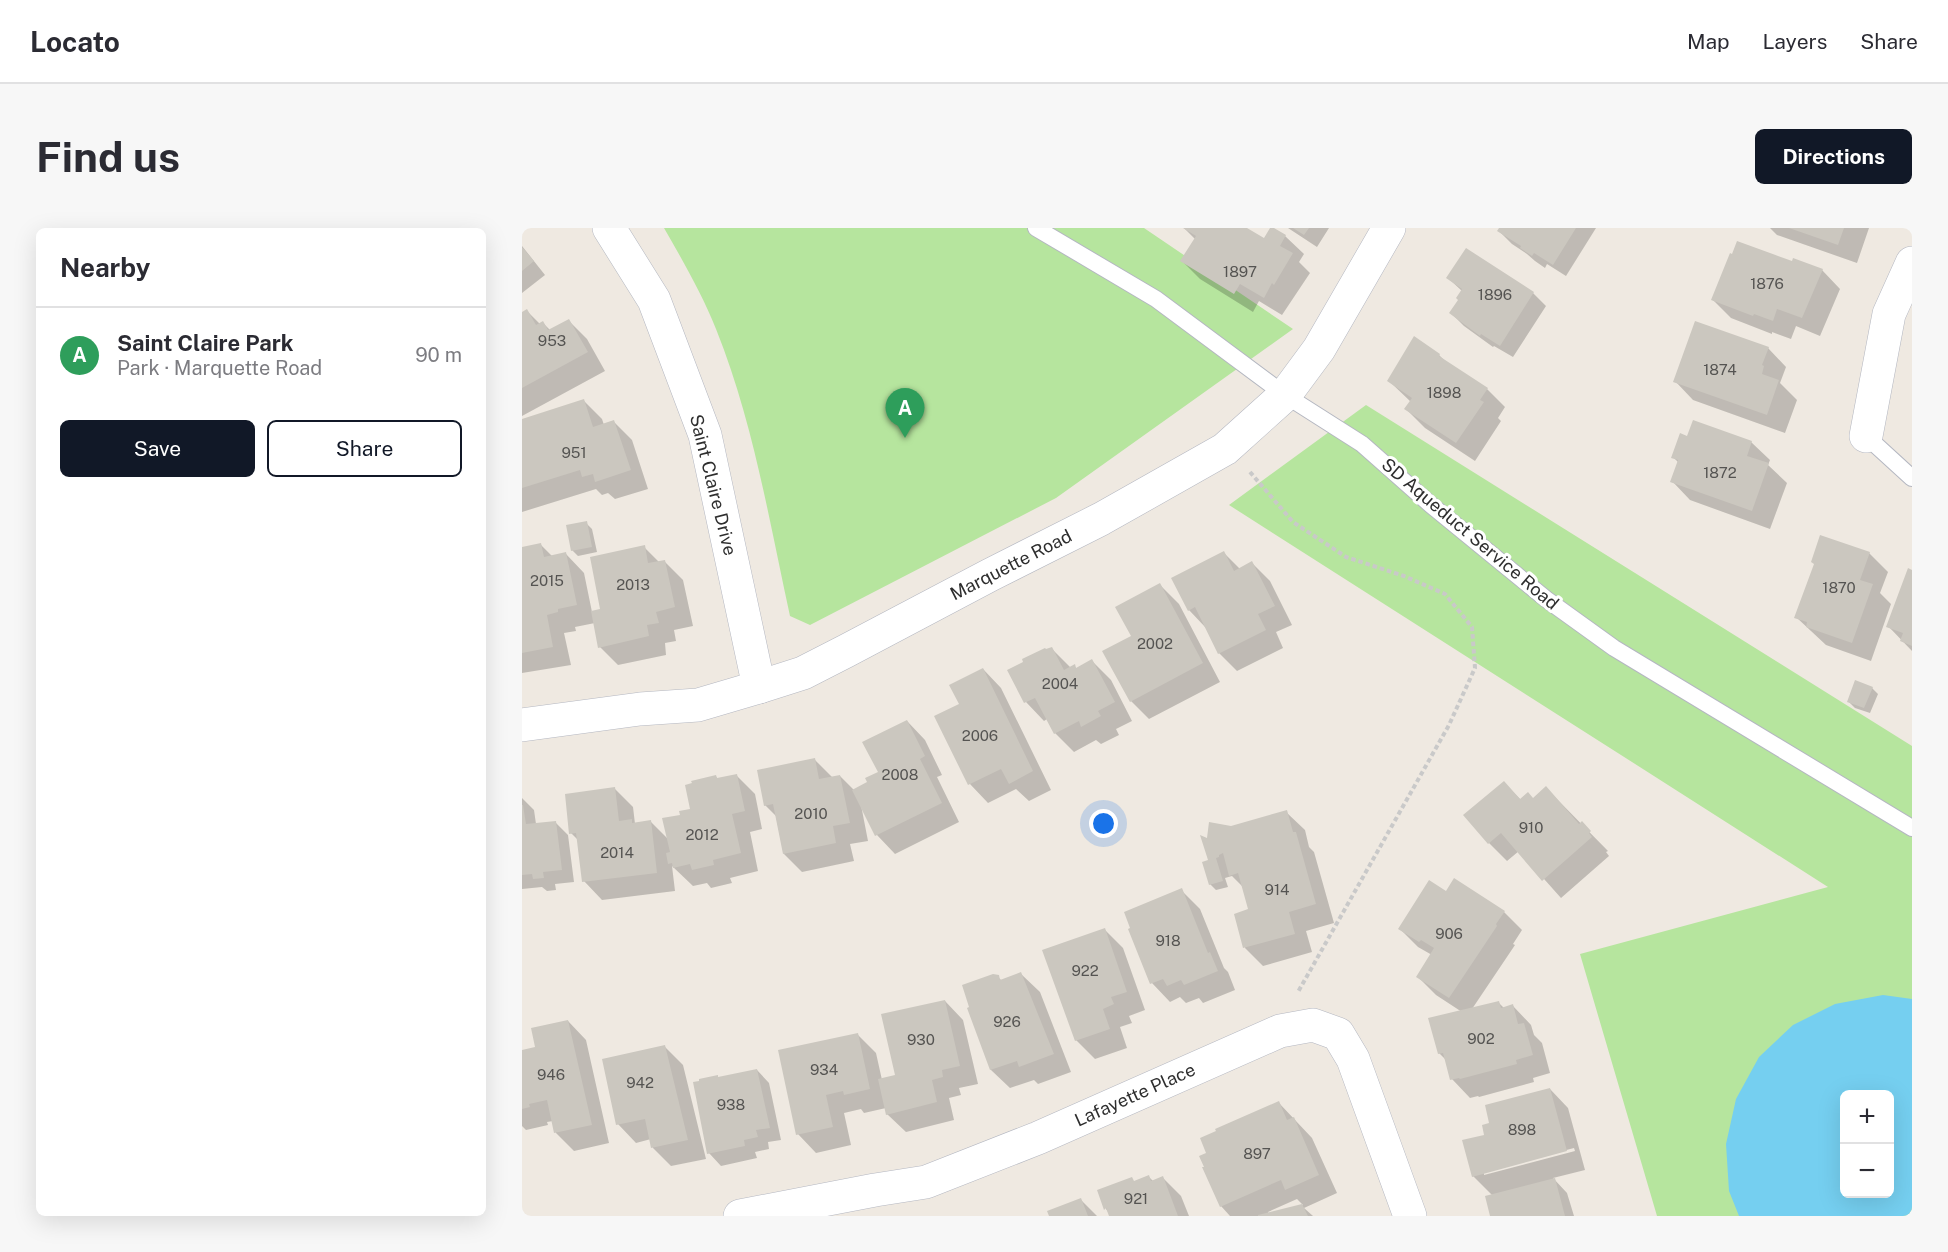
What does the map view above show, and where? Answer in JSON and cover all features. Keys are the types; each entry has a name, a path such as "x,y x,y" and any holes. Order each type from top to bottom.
{"street":[{"name":"Saint Claire Drive","path":"609,228 654,300 705,435 759,687"},
{"name":"Marquette Road","path":"522,725 640,709 698,705 802,673 1101,519 1226,449 1285,395 1319,350 1389,228"},
{"path":"1866,436 1888,314 1912,263"},
{"name":"Lafayette Place","path":"740,1216 926,1182 1038,1138 1280,1031 1313,1025 1338,1034 1353,1059 1410,1216"}],"lane":[{"name":"SD Aqueduct Service Road","path":"1036,228 1156,299 1285,395 1362,444 1431,505 1537,592 1614,648 1912,828"},
{"path":"1866,436 1912,478"}],"path":[{"path":"1226,449 1250,472 1293,522 1346,557 1404,576 1445,594 1472,627 1475,668 1449,725 1306,976 1280,1031"}],"green space":[{"path":"664,228 1144,228 1293,329 1056,498 810,625 790,616 759,471 729,364 705,303"},
{"path":"1366,405 1912,746 1912,1216 1657,1216 1580,954 1828,887 1229,505"}],"water":[{"path":"1883,995 1912,999 1912,1216 1739,1216 1729,1191 1726,1144 1736,1099 1759,1057 1793,1025 1835,1004"}],"building":[{"path":"1183,228 1247,228 1264,238 1270,228 1274,228 1286,235 1280,246 1293,253 1264,298 1240,284 1234,294 1180,261 1196,236"},
{"path":"1293,228 1309,228 1304,235"},
{"path":"1499,228 1576,228 1553,265 1534,253 1532,256 1520,248 1521,246 1497,231"},
{"path":"1789,228 1844,228 1838,245"},
{"path":"1737,241 1792,261 1793,258 1823,269 1802,318 1777,309 1773,321 1711,300"},
{"path":"522,247 534,261 522,271"},
{"path":"1466,248 1534,292 1500,346 1481,334 1480,336 1449,313 1462,289 1446,278"},
{"path":"527,309 536,325 543,321 548,330 569,319 588,352 522,388 522,312"},
{"path":"1695,321 1769,347 1762,365 1764,366 1762,374 1779,380 1767,415 1673,382"},
{"path":"1414,336 1440,354 1439,356 1488,388 1480,400 1484,402 1456,443 1404,409 1412,398 1387,381"},
{"path":"584,399 593,427 614,420 631,470 595,482 593,474 582,477 580,470 522,488 522,419"},
{"path":"1693,420 1752,441 1747,456 1769,463 1752,511 1670,482 1678,460 1671,458 1680,433 1687,436"},
{"path":"587,521 592,547 571,551 566,525"},
{"path":"1820,535 1870,552 1860,580 1873,584 1852,643 1806,627 1807,622 1794,618 1814,564 1811,562"},
{"path":"541,543 544,557 566,552 577,605 558,609 558,612 547,615 553,647 522,653 522,547"},
{"path":"645,545 648,563 665,560 675,607 656,612 659,623 647,625 649,636 598,648 591,611 600,609 590,557"},
{"path":"1224,551 1234,571 1252,561 1275,606 1258,614 1266,630 1218,654 1195,607 1188,611 1171,578"},
{"path":"1908,568 1912,570 1912,646 1900,641 1903,633 1886,627"},
{"path":"1160,583 1203,663 1130,702 1102,651 1131,636 1115,607"},
{"path":"1052,647 1064,670 1075,664 1076,668 1092,659 1115,702 1098,711 1101,716 1081,727 1079,721 1054,734 1035,698 1024,703 1007,670 1023,662 1022,659"},
{"path":"983,668 1033,771 1009,784 1001,769 968,785 934,716 959,704 949,685"},
{"path":"1855,680 1873,687 1864,708 1847,702"},
{"path":"907,720 925,756 920,759 942,803 875,836 852,790 867,782 865,778 878,772 862,742"},
{"path":"815,758 819,779 840,775 850,823 833,826 836,843 783,854 773,804 764,806 757,770"},
{"path":"737,774 745,811 732,814 741,853 713,860 714,865 692,870 690,864 673,868 672,863 668,864 666,853 670,852 662,818 680,815 679,811 690,809 685,785 692,783 691,781 716,775 717,778"},
{"path":"1504,781 1520,799 1528,792 1533,798 1546,786 1579,824 1582,821 1591,831 1589,833 1592,837 1542,881 1501,833 1488,844 1463,815"},
{"path":"615,787 619,821 632,819 632,823 651,820 657,873 582,882 576,833 569,834 565,794"},
{"path":"522,805 526,824 556,821 562,870 543,872 544,878 533,879 532,874 522,875"},
{"path":"1287,810 1293,832 1296,832 1316,904 1289,912 1295,934 1243,948 1234,914 1248,909 1238,873 1229,876 1223,853 1216,858 1223,881 1209,885 1202,862 1208,860 1200,835 1207,838 1209,822 1231,826"},
{"path":"1454,878 1505,911 1449,998 1416,977 1434,948 1398,929 1429,880 1446,891"},
{"path":"1182,888 1208,953 1210,952 1218,971 1184,985 1181,980 1167,986 1163,979 1150,984 1128,929 1130,928 1124,912"},
{"path":"1105,928 1127,992 1111,997 1114,1004 1103,1009 1110,1029 1075,1041 1042,950"},
{"path":"1021,972 1054,1054 1019,1067 1017,1061 990,1070 967,1008 969,1007 962,985 993,974 999,975 1000,980"},
{"path":"945,1000 960,1066 942,1070 943,1077 932,1080 937,1102 886,1115 878,1079 895,1075 881,1014"},
{"path":"1499,1001 1501,1008 1513,1004 1518,1024 1524,1023 1533,1055 1516,1060 1517,1064 1450,1080 1443,1053 1438,1054 1428,1018"},
{"path":"568,1020 592,1125 554,1133 547,1100 529,1104 530,1107 522,1109 522,1050 535,1047 531,1028"},
{"path":"858,1033 870,1089 844,1095 843,1091 826,1095 833,1127 796,1135 778,1050"},
{"path":"665,1045 688,1140 651,1148 645,1119 616,1125 602,1059"},
{"path":"757,1069 770,1128 756,1130 758,1137 744,1140 745,1146 707,1154 693,1082 718,1075 718,1077"},
{"path":"1550,1088 1567,1151 1472,1177 1462,1140 1484,1135 1482,1125 1489,1123 1485,1105"},
{"path":"1279,1101 1287,1120 1294,1117 1319,1175 1285,1190 1281,1180 1220,1207 1202,1167 1204,1167 1199,1156 1206,1153 1200,1138"},
{"path":"1149,1175 1151,1181 1163,1176 1178,1216 1109,1216 1106,1208 1104,1210 1097,1190 1132,1177 1134,1181"},
{"path":"1555,1178 1565,1216 1490,1216 1485,1196"},
{"path":"1081,1198 1088,1216 1049,1216 1047,1211"},
{"path":"1302,1204 1308,1216 1258,1216 1258,1215"}],"place":[{"name":"Saint Claire Park","path":"905,438"}]}
